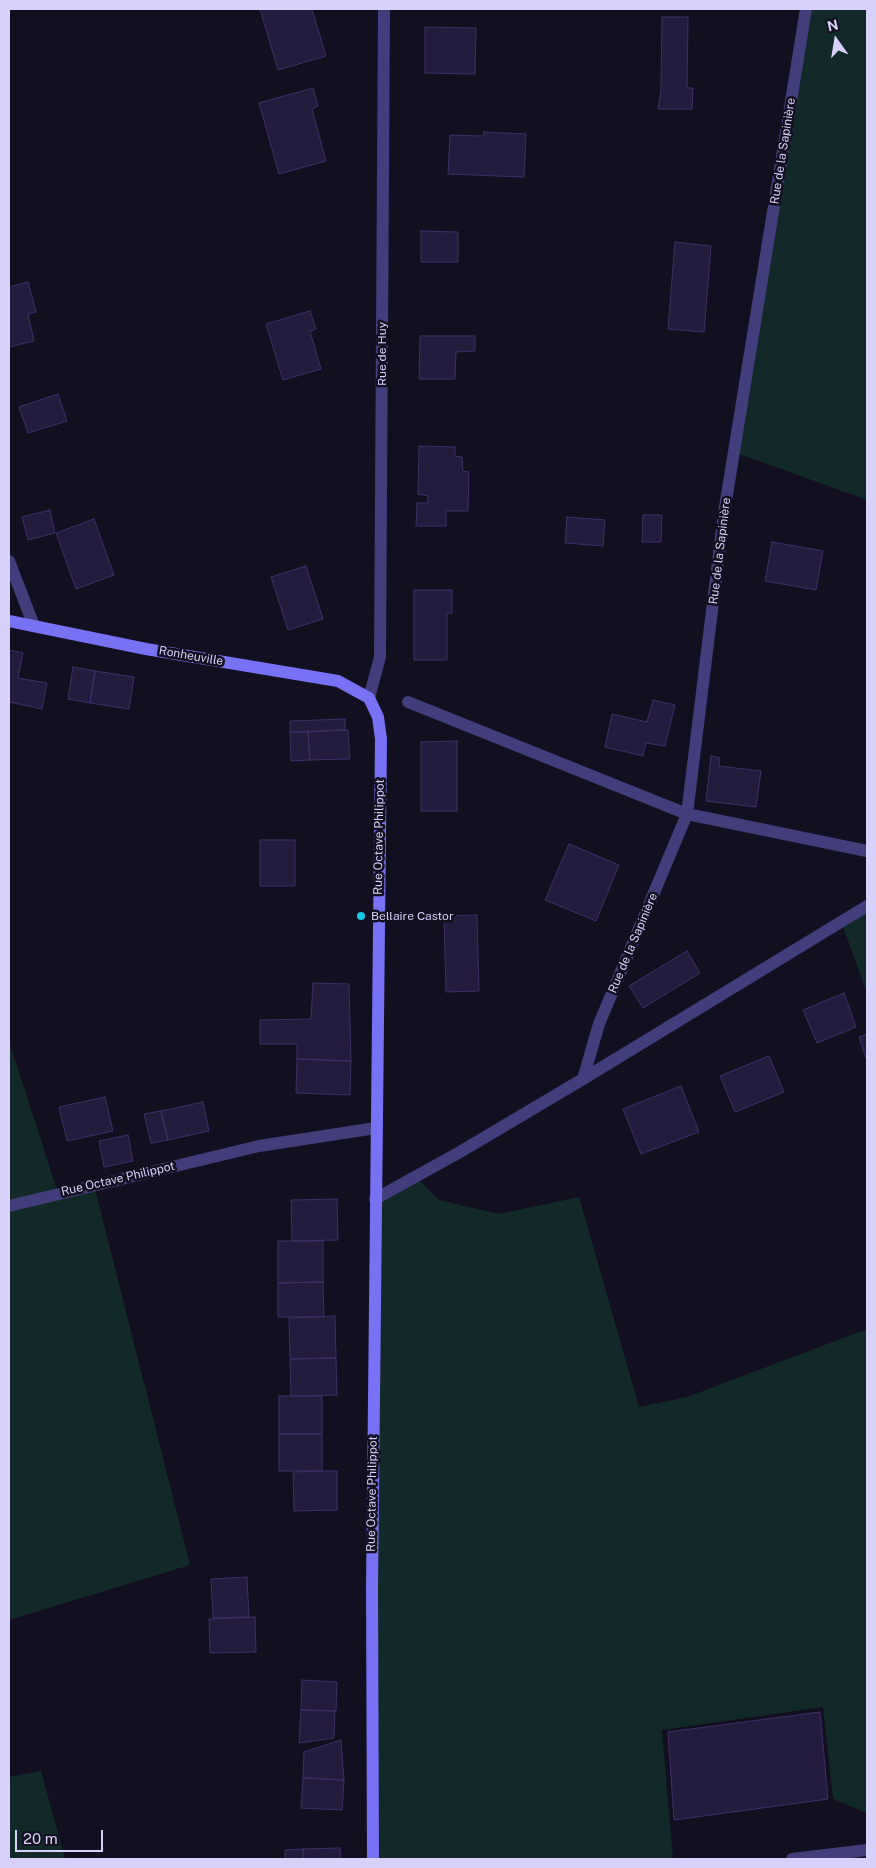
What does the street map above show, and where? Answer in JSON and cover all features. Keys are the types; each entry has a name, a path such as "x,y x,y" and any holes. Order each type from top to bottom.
{"street":[{"name":"Rue de Huy","path":"369,698 380,657 384,9"},
{"name":"Rue de la Sapinière","path":"583,1079 599,1024 687,814 724,513 806,9"},
{"path":"9,562 34,626"},
{"name":"Ronheuville","path":"9,621 146,649 338,682 369,698"},
{"name":"Rue Octave Philippot","path":"369,698 378,717 381,739 372,1587 373,1859"},
{"path":"408,702 687,814 867,851"},
{"path":"375,1199 460,1152 583,1079 867,906"},
{"name":"Rue Octave Philippot","path":"9,1206 259,1146 376,1128"},
{"path":"792,1859 867,1850"}],"green space":[{"path":"806,9 867,9 867,500 734,452"},
{"path":"867,906 867,993 841,921"},
{"path":"9,1041 58,1193 94,1185 190,1565 9,1620"},
{"path":"416,1177 439,1200 499,1214 579,1197 639,1407 687,1397 867,1329 867,1813 833,1799 823,1707 662,1730 673,1859 373,1859 375,1199"},
{"path":"41,1771 65,1859 9,1859 9,1777"}],"building":[{"path":"260,9 312,9 326,56 278,70"},
{"path":"662,17 688,17 687,88 693,88 692,109 658,109 661,89"},
{"path":"425,27 476,28 475,74 425,73"},
{"path":"313,88 318,106 312,109 326,161 279,174 259,103"},
{"path":"484,132 526,134 524,177 448,174 450,135 483,136"},
{"path":"421,231 458,232 458,262 421,262"},
{"path":"675,242 711,246 704,332 668,329"},
{"path":"28,282 36,312 28,314 34,341 9,347 9,287"},
{"path":"310,311 316,329 310,331 321,369 283,380 266,324"},
{"path":"420,336 475,336 475,351 456,352 455,379 419,379"},
{"path":"58,394 67,421 28,433 19,407"},
{"path":"419,446 455,447 455,456 462,457 463,471 469,472 468,511 446,511 446,526 416,526 417,503 428,503 428,496 418,494"},
{"path":"50,510 55,533 28,540 22,517"},
{"path":"643,515 662,515 661,542 642,542"},
{"path":"567,517 605,520 603,546 565,543"},
{"path":"94,519 114,575 76,589 56,533"},
{"path":"772,542 823,551 816,590 765,581"},
{"path":"306,566 323,619 288,630 271,577"},
{"path":"414,590 452,590 452,613 447,613 447,660 414,660"},
{"path":"9,650 23,653 18,678 47,683 42,709 9,702"},
{"path":"73,667 95,671 90,703 68,699"},
{"path":"95,671 134,677 129,709 90,703"},
{"path":"653,700 675,705 665,746 646,743 643,756 605,747 612,714 647,722"},
{"path":"345,719 345,730 290,732 290,721"},
{"path":"348,730 350,759 310,760 308,732"},
{"path":"290,732 308,732 310,760 291,761"},
{"path":"457,741 457,811 421,811 421,742"},
{"path":"711,756 720,758 719,766 761,771 756,807 706,801"},
{"path":"260,840 295,840 295,886 260,886"},
{"path":"569,844 619,865 596,921 545,900"},
{"path":"477,915 479,991 446,992 444,916"},
{"path":"687,951 700,973 643,1008 629,986"},
{"path":"313,983 349,984 351,1061 297,1059 297,1044 260,1044 260,1020 311,1019"},
{"path":"844,993 856,1027 817,1043 803,1010"},
{"path":"867,1034 867,1061 859,1037"},
{"path":"769,1056 784,1092 735,1112 720,1076"},
{"path":"297,1059 351,1061 350,1095 296,1093"},
{"path":"681,1086 699,1132 641,1154 623,1109"},
{"path":"105,1097 113,1131 67,1141 59,1107"},
{"path":"203,1102 209,1131 168,1140 161,1111"},
{"path":"161,1111 168,1140 151,1143 144,1114"},
{"path":"128,1135 133,1161 104,1167 99,1141"},
{"path":"337,1199 338,1240 292,1241 291,1200"},
{"path":"278,1241 323,1241 323,1282 278,1283"},
{"path":"323,1282 324,1317 278,1317 278,1283"},
{"path":"335,1316 336,1358 290,1359 289,1318"},
{"path":"336,1358 337,1395 291,1396 290,1359"},
{"path":"279,1396 322,1396 322,1434 279,1434"},
{"path":"279,1434 322,1434 322,1471 279,1471"},
{"path":"337,1471 337,1510 294,1511 293,1472"},
{"path":"247,1577 249,1617 213,1618 211,1579"},
{"path":"255,1617 256,1652 210,1653 209,1619"},
{"path":"302,1680 337,1682 336,1711 301,1710"},
{"path":"301,1710 335,1711 334,1738 299,1743"},
{"path":"820,1712 828,1799 674,1820 668,1732"},
{"path":"341,1740 344,1780 303,1778 304,1752"},
{"path":"303,1778 344,1780 342,1810 301,1808"},
{"path":"340,1848 341,1859 304,1859 303,1849"},
{"path":"303,1849 304,1859 285,1859 285,1850"}],"place":[{"name":"Bellaire Castor","path":"361,916"}]}
